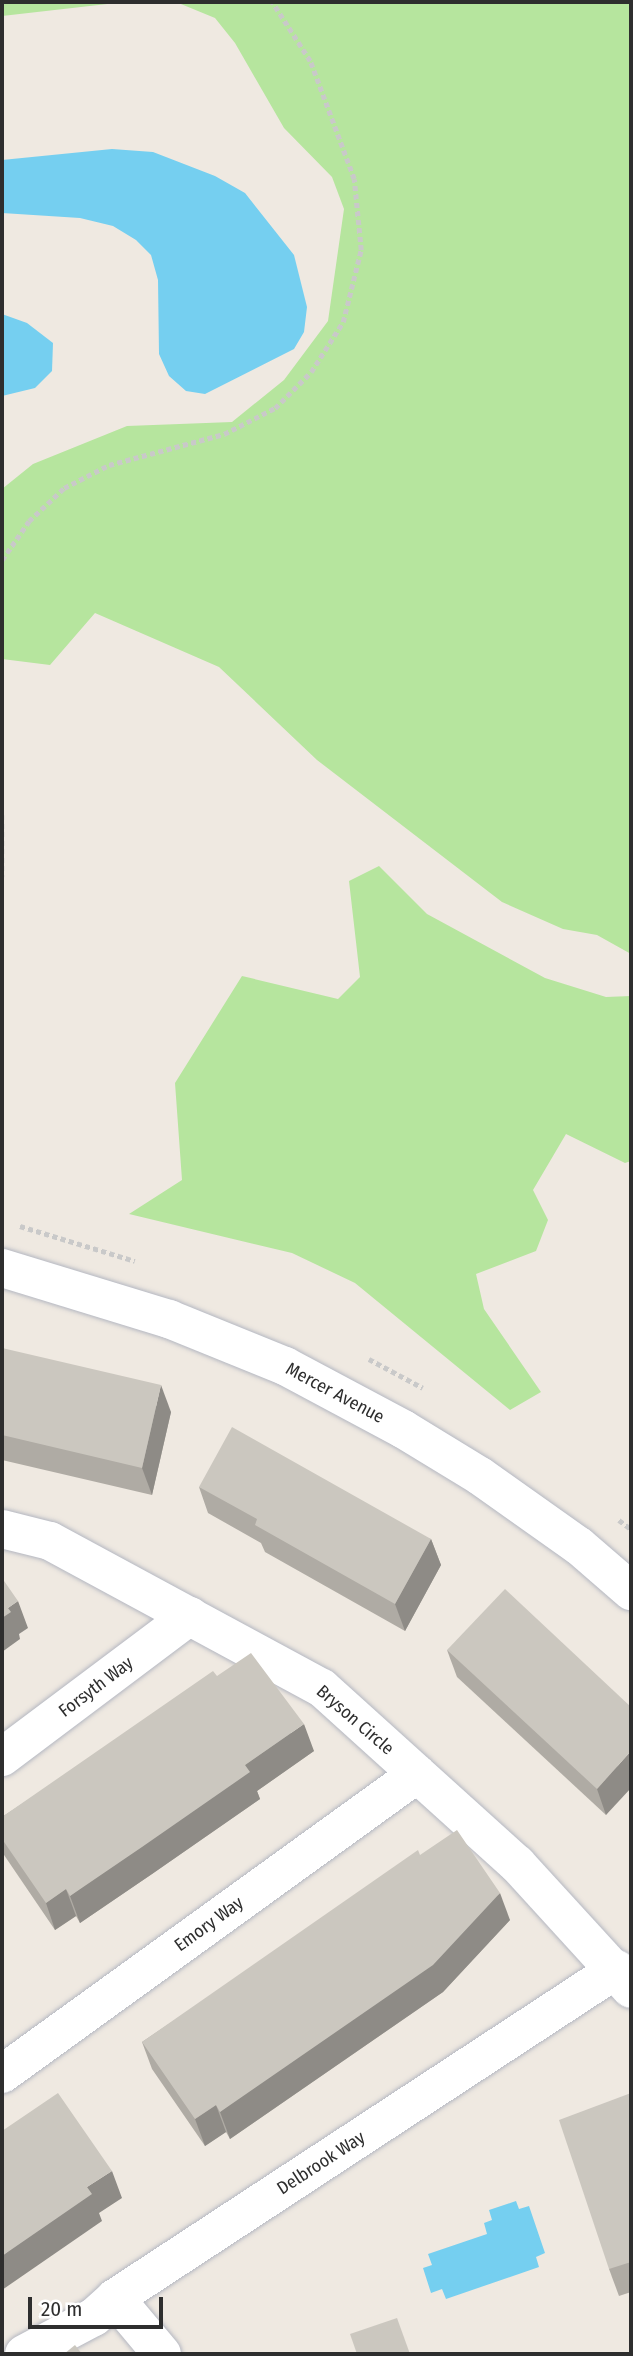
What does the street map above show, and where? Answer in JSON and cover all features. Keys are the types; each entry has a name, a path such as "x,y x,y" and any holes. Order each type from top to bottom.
{"street":[{"name":"Mercer Avenue","path":"2,1268 169,1319 285,1366 403,1429 480,1476 579,1546 631,1591"},
{"name":"Bryson Circle","path":"2,1529 50,1541 321,1688 517,1864 624,1979"},
{"name":"Forsyth Way","path":"2,1757 190,1616"},
{"name":"Emory Way","path":"2,2074 417,1774"},
{"name":"Delbrook Way","path":"24,2354 94,2316 115,2298 624,1979"},
{"path":"115,2298 162,2354"}],"path":[{"path":"2,560 29,521 64,488 109,465 225,434 275,408 311,372 343,322 361,250 354,180 310,61 272,2"},
{"path":"2,815 2,877"}],"green space":[{"path":"2,2 125,2 2,16"},
{"path":"176,2 631,2 631,954 597,935 563,929 502,902 317,760 219,667 95,613 50,665 2,659 2,489 33,464 127,426 232,422 284,380 328,321 344,209 332,177 284,128 235,43 215,18"},
{"path":"379,866 427,914 545,978 606,997 631,996 631,1161 625,1163 566,1134 533,1190 548,1220 536,1251 476,1274 484,1309 541,1392 510,1410 355,1283 292,1253 129,1214 182,1180 175,1083 242,976 338,999 360,977 349,881"}],"water":[{"path":"112,149 153,152 215,176 245,193 294,255 307,307 304,332 294,349 205,394 186,391 169,376 159,354 158,280 151,255 136,240 113,226 80,218 2,213 2,160"},
{"path":"2,314 27,323 53,343 52,371 35,388 2,396"},
{"path":"516,2201 519,2209 529,2206 545,2253 536,2257 539,2267 446,2299 442,2289 431,2293 423,2268 432,2265 428,2254 487,2234 484,2223 492,2220 489,2210"}],"building":[{"path":"2,1348 161,1385 142,1468 2,1435"},
{"path":"232,1427 431,1539 395,1604 255,1525 257,1519 199,1487"},
{"path":"2,1578 18,1601 8,1608 11,1612 2,1618"},
{"path":"505,1589 631,1707 631,1751 597,1789 447,1650"},
{"path":"251,1653 304,1724 245,1765 250,1772 142,1847 70,1896 66,1889 46,1903 2,1839 2,1817 213,1671 217,1676"},
{"path":"457,1830 500,1893 433,1965 220,2112 216,2105 195,2119 142,2042 418,1850 420,1855"},
{"path":"58,2093 112,2171 87,2187 92,2194 2,2256 2,2131"},
{"path":"631,2093 631,2262 609,2269 559,2120"},
{"path":"397,2318 410,2354 357,2354 350,2334"},
{"path":"75,2345 82,2354 64,2354"}]}
